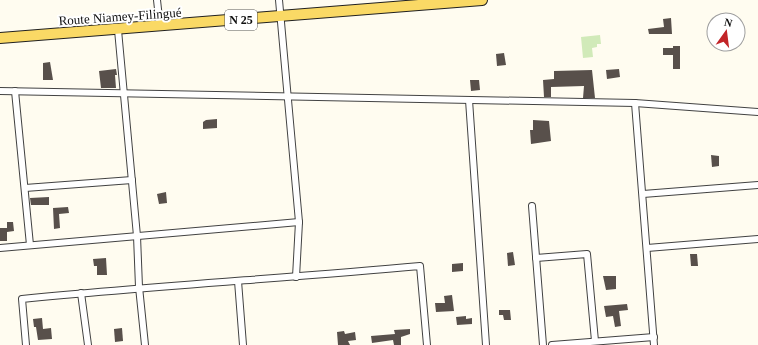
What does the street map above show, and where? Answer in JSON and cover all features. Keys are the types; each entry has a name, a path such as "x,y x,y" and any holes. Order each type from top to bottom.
{"main road":[{"name":"Route Niamey-Filingué","path":"0,38 160,27 482,0"}],"street":[{"path":"157,0 160,27"},
{"path":"279,0 289,96 299,222 296,278"},
{"path":"118,30 137,236 139,288 145,345"},
{"path":"0,91 635,103 758,112"},
{"path":"15,91 30,245"},
{"path":"469,100 486,345"},
{"path":"635,103 654,345"},
{"path":"25,188 132,180"},
{"path":"643,194 758,185"},
{"path":"532,206 543,345"},
{"path":"0,248 299,222"},
{"path":"647,248 758,239"},
{"path":"536,258 587,254 595,341"},
{"path":"26,345 22,299 139,288 296,278 420,266 427,345"},
{"path":"238,281 244,345"},
{"path":"82,293 88,345"},
{"path":"552,345 654,337"}],"green space":[{"path":"600,35 601,44 597,44 597,47 592,48 593,57 583,58 581,37"}],"building":[{"path":"671,18 672,34 649,34 648,29 664,27 663,19"},
{"path":"673,46 680,46 680,69 673,69 673,55 663,55 663,48 673,48"},
{"path":"504,53 506,65 497,66 496,54"},
{"path":"50,62 53,80 43,80 43,63"},
{"path":"116,69 116,88 101,88 99,71"},
{"path":"619,69 620,77 607,79 606,70"},
{"path":"592,70 595,98 583,98 584,86 551,87 551,97 544,97 543,80 554,79 554,71"},
{"path":"470,80 479,80 480,90 471,91"},
{"path":"217,119 217,128 203,129 203,122 206,120"},
{"path":"533,120 549,121 551,141 531,144 530,130 533,130"},
{"path":"711,155 719,156 719,166 712,167"},
{"path":"166,192 167,203 159,204 157,194"},
{"path":"49,197 49,205 31,205 30,198"},
{"path":"68,207 69,213 59,214 60,228 54,229 53,208"},
{"path":"7,222 13,222 14,231 7,232 7,241 0,241 0,228 7,228"},
{"path":"513,252 515,265 508,266 507,253"},
{"path":"690,254 697,254 698,266 691,266"},
{"path":"106,258 107,275 97,275 97,266 94,266 93,259"},
{"path":"463,263 463,271 452,272 452,264"},
{"path":"603,276 616,276 616,289 606,290"},
{"path":"452,295 454,311 436,312 435,303 445,303 444,296"},
{"path":"627,304 628,310 619,311 621,326 615,327 613,316 606,317 604,306"},
{"path":"499,310 510,310 511,320 504,320 503,315 499,315"},
{"path":"466,316 466,319 472,318 472,324 457,325 456,317"},
{"path":"42,318 43,329 51,328 52,339 38,340 33,319"},
{"path":"122,328 123,341 115,342 114,329"},
{"path":"410,329 410,334 401,337 401,345 394,345 393,340 372,343 371,336 395,334 394,330"},
{"path":"344,331 345,334 355,332 356,340 348,341 350,345 338,345 337,332"}]}
